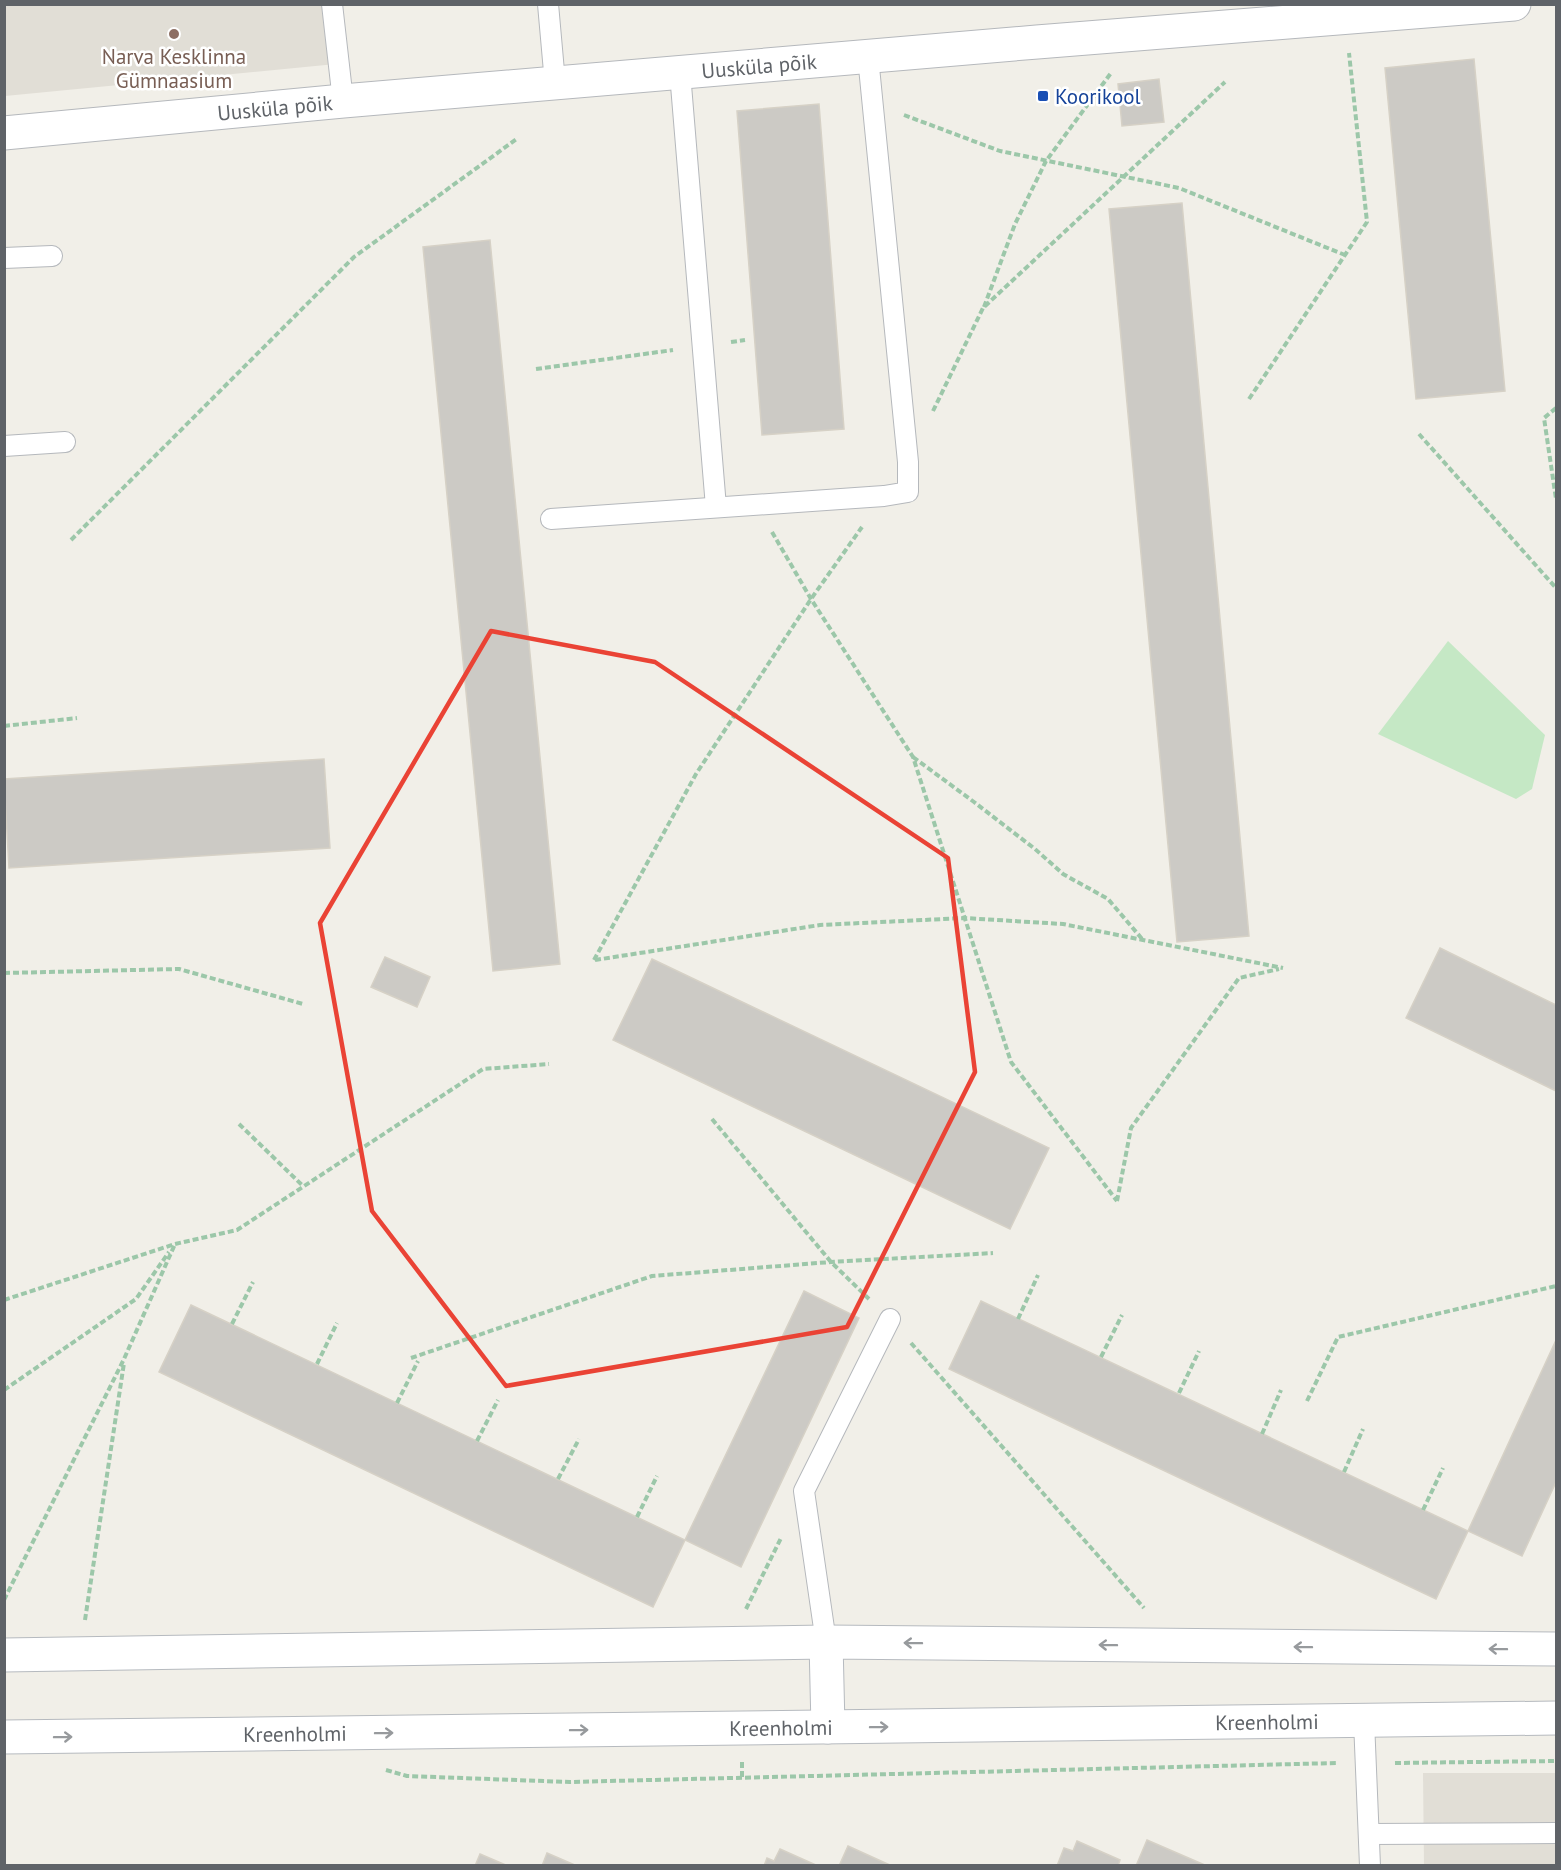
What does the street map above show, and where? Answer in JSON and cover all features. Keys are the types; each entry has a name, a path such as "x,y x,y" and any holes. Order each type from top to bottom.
{"main road":[{"name":"Uusküla põik","path":"4,133 344,101 1514,4"},
{"path":"4,1655 826,1642 1557,1650"},
{"path":"826,1642 828,1727"},
{"name":"Kreenholmi","path":"4,1737 1557,1718"}],"lane":[{"path":"332,4 344,101"},
{"path":"548,4 555,83"},
{"path":"551,519 884,496 909,492 908,462 868,57"},
{"path":"680,73 716,507"},
{"path":"4,258 52,256"},
{"path":"4,446 65,442"},
{"path":"826,1642 804,1491 890,1319"},
{"path":"1364,1721 1370,1866"},
{"path":"1369,1834 1557,1833"}],"path":[{"path":"1249,399 1368,222 1346,17"},
{"path":"983,308 1015,225 1046,161 1139,34"},
{"path":"872,104 1000,151 1179,188 1345,255"},
{"path":"71,540 354,257 518,138"},
{"path":"536,369 745,340"},
{"path":"1557,408 1544,418 1557,499"},
{"path":"1419,434 1557,588"},
{"path":"594,960 820,925 964,918 1063,924 1283,968 1239,978 1131,1128 1117,1201 1011,1062 964,918 913,757 811,599 756,504"},
{"path":"4,726 76,718"},
{"path":"913,757 974,801 1063,874 1108,899 1144,940"},
{"path":"4,973 179,969 303,1004"},
{"path":"4,1300 175,1245 237,1230 483,1069 549,1064"},
{"path":"711,1119 831,1262 890,1319 1148,1614"},
{"path":"239,1124 303,1186"},
{"path":"4,1600 124,1359 175,1245"},
{"path":"4,1390 136,1299 175,1245"},
{"path":"411,1358 652,1276 831,1262 993,1253"},
{"path":"1018,1318 1038,1275"},
{"path":"232,1324 253,1282"},
{"path":"1306,1401 1338,1337 1557,1286"},
{"path":"1101,1357 1122,1315"},
{"path":"317,1364 337,1323"},
{"path":"1179,1394 1199,1351"},
{"path":"84,1623 124,1359"},
{"path":"397,1403 418,1361"},
{"path":"1263,1434 1281,1390"},
{"path":"477,1441 498,1400"},
{"path":"1344,1472 1363,1429"},
{"path":"558,1479 579,1439"},
{"path":"1423,1510 1443,1468"},
{"path":"637,1517 657,1476"},
{"path":"375,1766 407,1776 570,1782 1367,1763 1557,1761"}],"highlighted area":[{"path":"491,631 655,662 948,858 975,1072 847,1327 506,1386 372,1211 320,923"}],"shaded area":[{"name":"Narva Kesklinna Gümnaasium","path":"5,5 341,5 346,63 5,96"},
{"path":"1423,1773 1556,1773 1556,1865 1424,1865"}],"green space":[{"path":"1448,641 1545,735 1532,789 1516,799 1378,734"}],"building":[{"path":"1474,59 1505,391 1416,399 1385,68"},
{"path":"1159,79 1164,122 1122,126 1118,84"},
{"path":"819,104 844,429 762,435 737,111"},
{"path":"1182,203 1249,936 1177,942 1109,209"},
{"path":"490,240 560,964 493,971 423,247"},
{"path":"324,759 330,848 9,868 4,779"},
{"path":"1440,948 1556,1005 1556,1091 1406,1018"},
{"path":"385,957 430,977 417,1007 371,987"},
{"path":"652,959 1049,1148 1010,1229 613,1040"},
{"path":"804,1291 859,1318 741,1567 685,1540"},
{"path":"981,1301 1468,1531 1436,1599 949,1369"},
{"path":"191,1305 685,1540 653,1607 159,1372"},
{"path":"1556,1340 1556,1482 1522,1556 1468,1531"},
{"path":"1147,1840 1207,1866 1136,1866"},
{"path":"1077,1841 1120,1860 1118,1866 1057,1866 1064,1848 1073,1851"},
{"path":"848,1846 892,1866 839,1866"},
{"path":"780,1849 818,1866 764,1866 767,1858 774,1861"},
{"path":"547,1853 577,1866 542,1866"},
{"path":"480,1854 508,1866 475,1866"}],"place":[{"name":"Narva Kesklinna Gümnaasium","path":"174,34"},
{"name":"Koorikool","path":"1043,96"}]}
